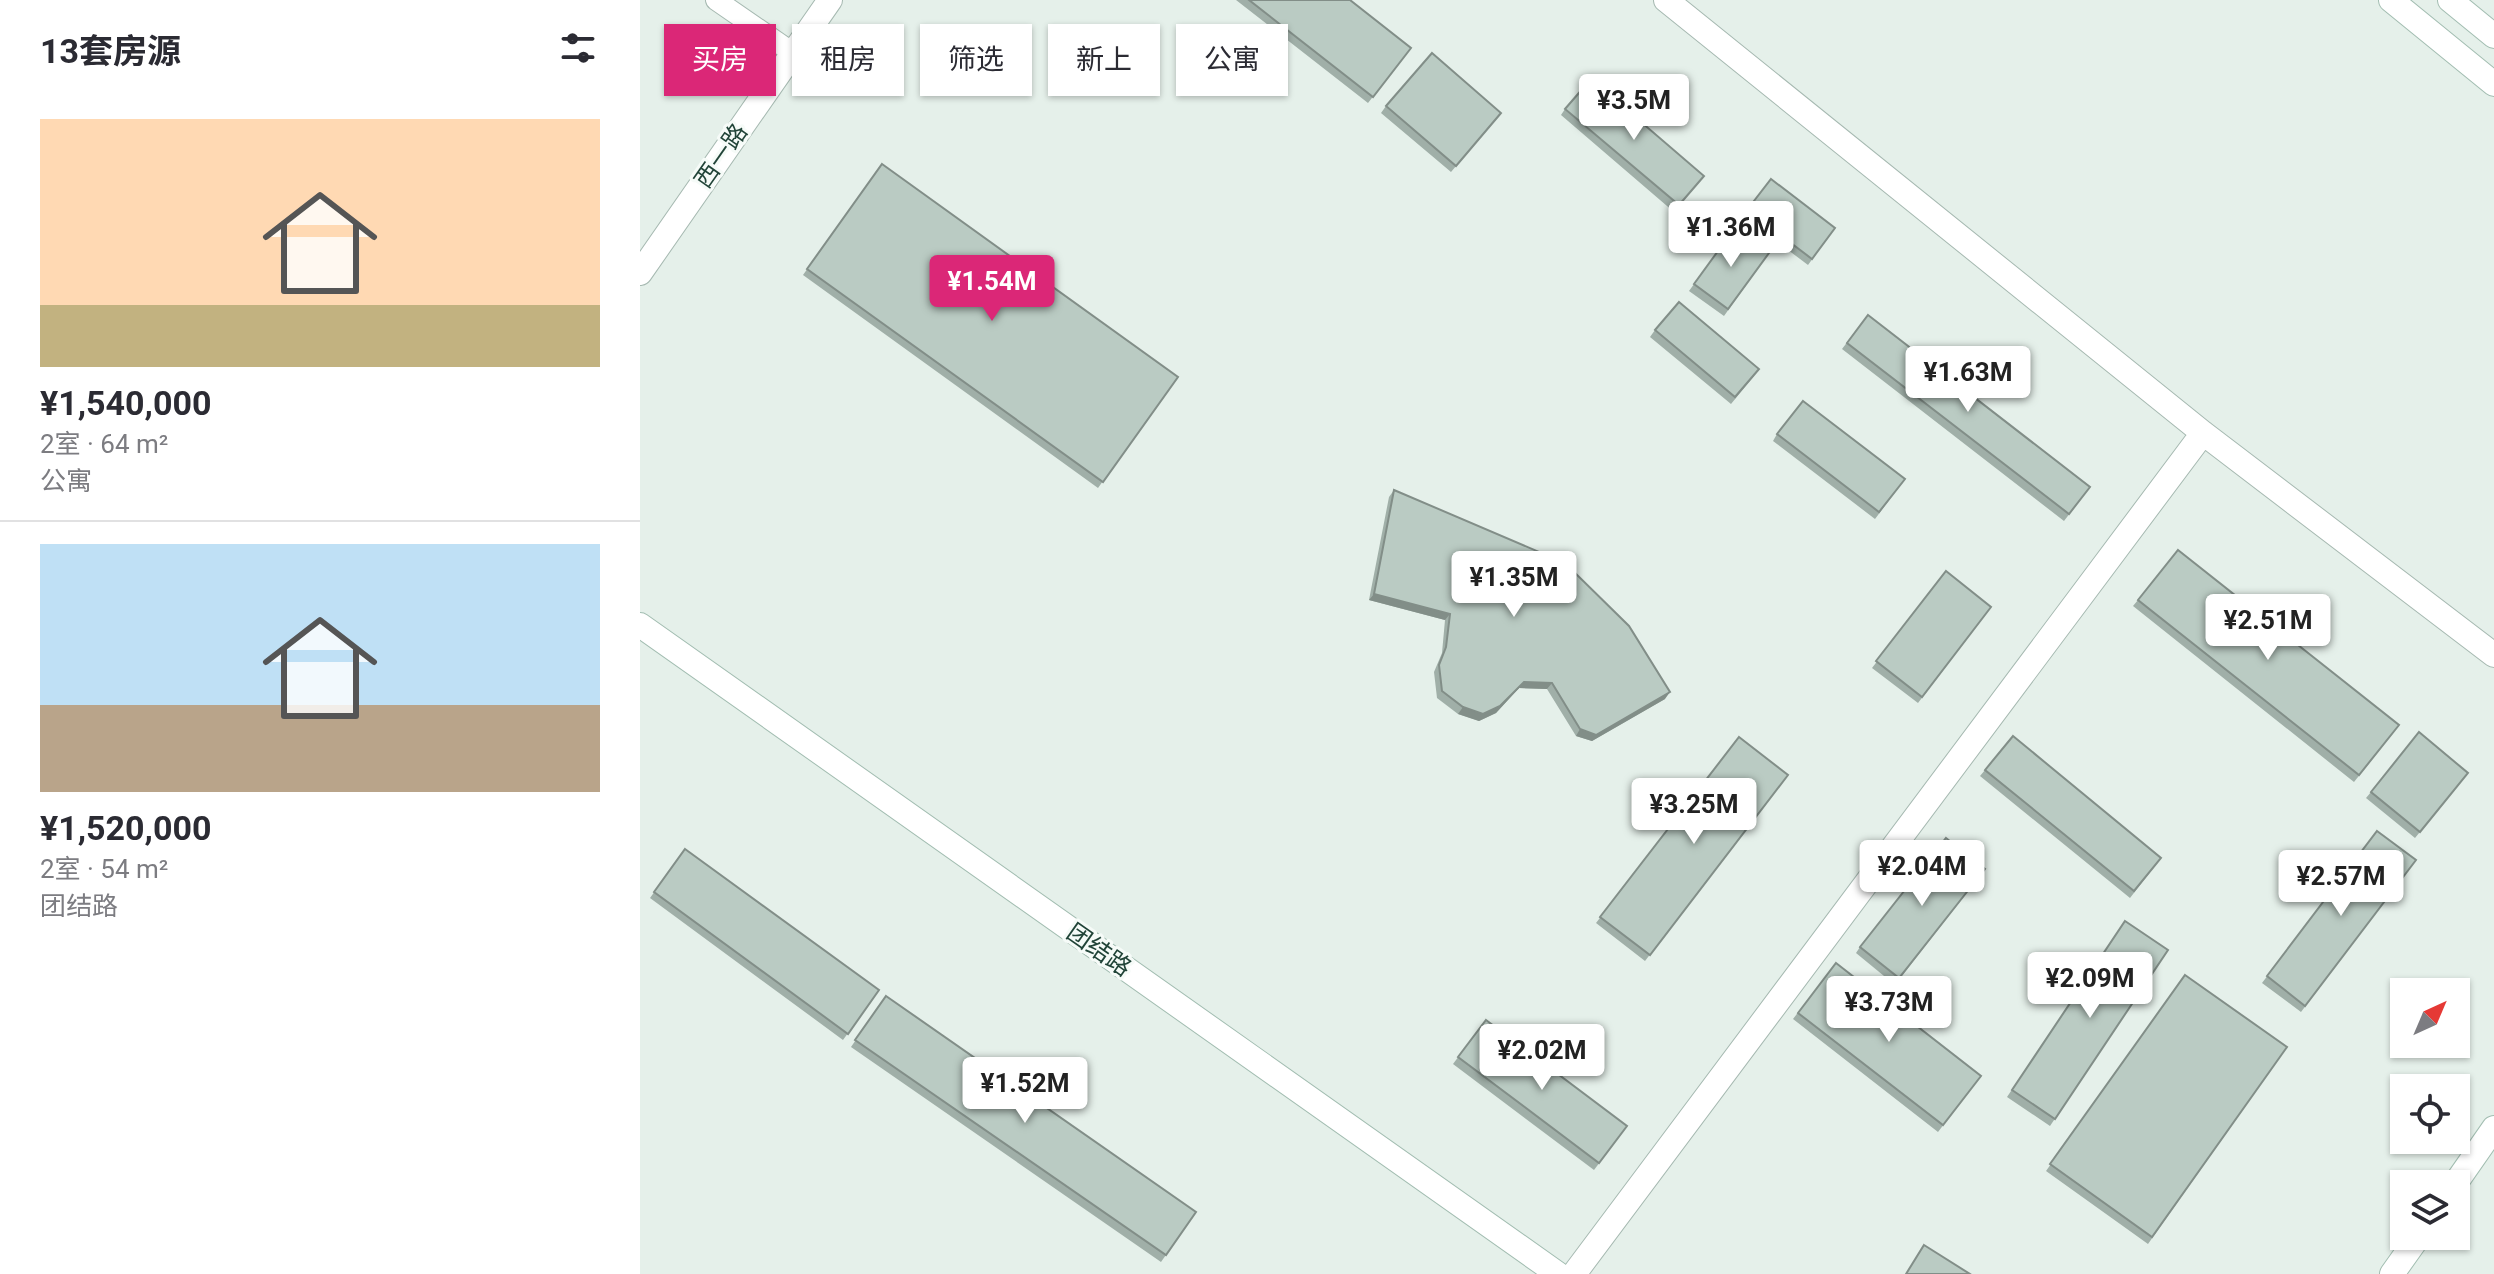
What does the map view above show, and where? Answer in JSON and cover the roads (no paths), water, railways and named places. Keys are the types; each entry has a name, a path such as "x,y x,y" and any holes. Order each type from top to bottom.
{"street":[{"name":"西一路","path":"813,24 830,0"},
{"path":"1666,0 2203,433 2494,655"},
{"path":"2391,0 2494,84"},
{"path":"2450,0 2494,36"},
{"name":"西一路","path":"640,273 792,54"},
{"path":"1574,1274 2203,433"},
{"name":"团结路","path":"640,625 1558,1274"},
{"path":"2465,1170 2494,1128"},
{"path":"2392,1274 2409,1250"}],"lane":[{"path":"716,0 792,52"}]}
